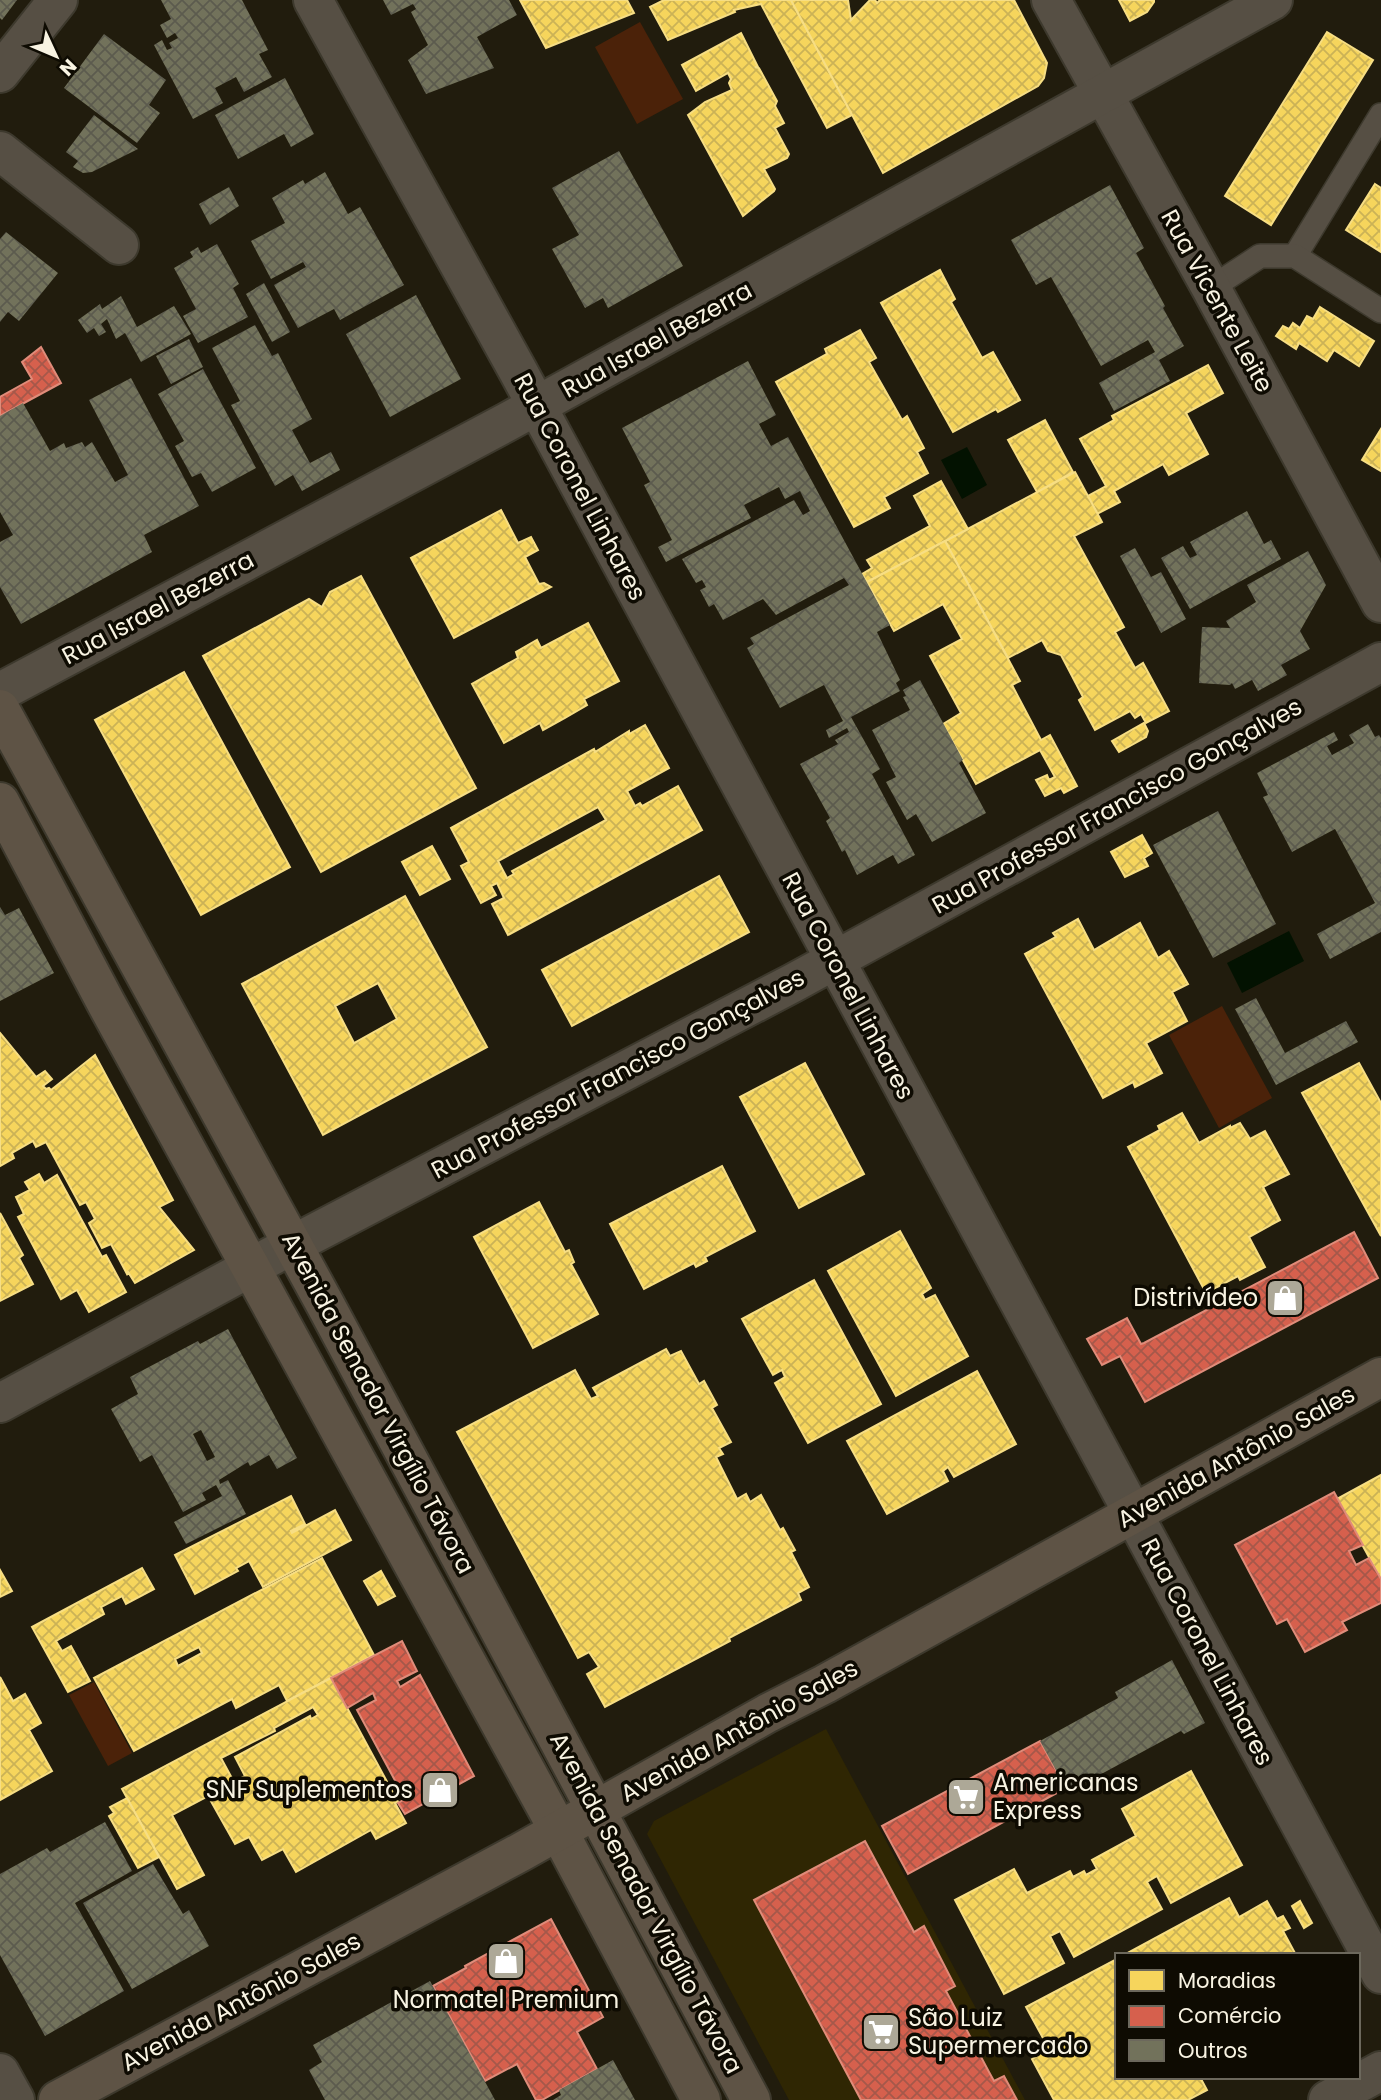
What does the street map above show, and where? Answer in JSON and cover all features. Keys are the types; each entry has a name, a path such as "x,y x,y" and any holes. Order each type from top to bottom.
{"main road":[{"name":"Avenida Senador Virgílio Távora","path":"0,709 292,1245 751,2100"},
{"name":"Avenida Senador Virgílio Távora","path":"0,802 106,1003 558,1831 701,2100"},
{"name":"Avenida Antônio Sales","path":"58,2100 558,1831 1381,1377"}],"street":[{"path":"0,74 58,0"},
{"name":"Rua Coronel Linhares","path":"313,0 537,406 1381,1974"},
{"name":"Rua Vicente Leite","path":"1051,0 1381,603"},
{"name":"Rua Israel Bezerra","path":"0,692 537,406 1273,0"},
{"path":"0,151 119,245"},
{"name":"Rua Professor Francisco Gonçalves","path":"0,1403 251,1266 834,960 1381,662"},
{"path":"1328,2100 1381,2071"},
{"path":"0,2073 15,2100"}],"lane":[{"path":"1295,256 1381,115"},
{"path":"1211,288 1260,256 1295,256 1381,310"}],"shaded area":[{"path":"640,22 683,99 637,124 595,47"},
{"path":"967,447 987,485 962,499 941,460"},
{"path":"1289,931 1304,961 1242,993 1227,963"},
{"path":"1222,1006 1272,1098 1219,1128 1169,1035"},
{"path":"94,1682 132,1753 108,1766 69,1695"},
{"path":"826,1729 1025,2100 789,2100 647,1834 654,1821"}],"building: Moradias":[{"path":"520,0 627,0 634,13 546,48"},
{"path":"664,0 791,0 852,115 827,128 761,4 734,10 735,12 668,40 650,7"},
{"path":"791,0 848,0 851,20 870,0 877,3 880,0 1014,0 1047,63 1044,78 1038,86 883,173"},
{"path":"1119,0 1154,2 1147,12 1130,21"},
{"path":"1327,32 1373,60 1271,225 1225,196"},
{"path":"741,33 758,67 755,67 759,68 777,101 775,106 784,123 775,128 789,154 787,158 764,169 775,189 743,216 688,115 705,102 732,90 729,83 731,79 728,73 696,91 682,65"},
{"path":"1375,184 1381,188 1381,252 1346,230"},
{"path":"940,270 955,299 951,302 982,358 993,352 1020,400 998,412 996,409 953,432 881,303"},
{"path":"1320,307 1374,341 1359,366 1334,350 1327,361 1299,343 1296,349 1276,336 1283,326 1289,329 1293,323 1300,328 1307,316 1313,319"},
{"path":"860,330 876,358 869,362 902,420 907,416 924,448 917,452 928,473 884,497 890,508 854,527 776,382 827,354 825,349"},
{"path":"1208,365 1223,393 1186,413 1208,454 1169,475 1163,464 1114,491 1120,502 1097,514 1088,496 1106,486 1080,439 1114,420 1112,416"},
{"path":"1045,420 1073,472 1037,492 1008,440"},
{"path":"1381,429 1381,471 1362,460"},
{"path":"1075,472 1102,522 1074,536 1124,627 1115,632 1135,668 1143,663 1169,711 1146,723 1141,714 1135,718 1130,711 1095,730 1079,700 1083,697 1061,655 1048,651 1042,640 1008,658 945,541"},
{"path":"941,481 968,529 867,582 862,574 872,568 867,560 930,526 914,496"},
{"path":"501,510 518,543 531,537 538,550 525,557 539,584 544,583 551,587 454,638 411,558"},
{"path":"945,541 1020,681 1012,685 1041,740 1050,735 1077,786 1064,793 1061,788 1045,796 1036,780 1047,775 1049,780 1055,777 1040,750 976,784 943,724 961,713 930,656 962,639 943,604 894,631 867,582"},
{"path":"361,576 476,788 321,872 203,656 309,599 322,607 330,592"},
{"path":"588,623 619,681 584,699 587,705 543,730 540,723 504,743 472,684 518,658 516,652 537,640 541,648"},
{"path":"184,672 290,867 201,915 95,720"},
{"path":"1144,723 1148,731 1146,737 1119,752 1112,741"},
{"path":"645,725 669,768 627,791 635,806 640,803 642,806 678,786 702,830 508,935 492,904 504,898 497,883 491,886 496,895 481,903 461,866 469,862 451,828 594,749 595,752 629,731 629,734","holes":["598,807 606,820 512,871 514,874 507,878 498,861"]},
{"path":"1142,835 1152,853 1144,858 1148,866 1125,877 1111,852"},
{"path":"432,846 450,879 420,895 402,862"},
{"path":"719,876 749,932 572,1026 542,970"},
{"path":"405,896 487,1047 323,1135 242,984","holes":["378,983 397,1019 354,1043 335,1006"]},
{"path":"1078,919 1094,950 1140,923 1158,958 1169,951 1188,984 1172,992 1187,1021 1146,1043 1162,1073 1135,1087 1133,1082 1103,1098 1025,954 1056,937 1053,933"},
{"path":"0,1033 36,1077 45,1071 52,1079 43,1086 46,1089 51,1090 95,1055 173,1200 159,1207 194,1250 135,1283 111,1244 102,1248 89,1223 95,1219 86,1202 80,1205 46,1142 36,1147 33,1141 12,1153 14,1158 0,1166"},
{"path":"805,1063 864,1174 799,1208 740,1097"},
{"path":"1359,1063 1381,1103 1381,1236 1302,1093"},
{"path":"1182,1113 1199,1143 1240,1123 1250,1139 1265,1131 1289,1174 1263,1187 1280,1220 1249,1237 1265,1267 1240,1280 1238,1276 1206,1293 1128,1147 1160,1130 1158,1126"},
{"path":"722,1166 755,1231 705,1257 707,1261 696,1267 694,1263 644,1289 610,1224"},
{"path":"39,1174 44,1183 57,1175 102,1257 106,1255 126,1292 89,1312 77,1290 61,1299 18,1217 24,1214 16,1197 30,1190 25,1182"},
{"path":"539,1202 565,1252 569,1250 574,1262 571,1264 598,1314 533,1348 474,1237"},
{"path":"0,1213 23,1255 19,1258 33,1284 0,1301"},
{"path":"900,1231 931,1288 922,1294 925,1300 935,1295 968,1356 896,1396 828,1271"},
{"path":"814,1280 881,1404 808,1443 775,1383 785,1377 782,1370 773,1375 742,1319"},
{"path":"666,1349 670,1356 681,1351 699,1384 704,1381 717,1405 712,1408 731,1442 719,1448 723,1454 716,1457 737,1499 746,1494 750,1502 761,1495 780,1530 783,1528 795,1550 791,1552 809,1587 798,1593 801,1600 605,1707 587,1674 599,1667 589,1652 578,1658 457,1432 575,1370 591,1399 598,1396 593,1388"},
{"path":"977,1371 1016,1444 954,1477 948,1467 943,1471 948,1481 887,1514 847,1441"},
{"path":"1381,1475 1381,1579 1337,1499"},
{"path":"291,1496 305,1524 291,1531 292,1533 335,1510 351,1540 263,1587 249,1561 236,1568 238,1571 195,1594 175,1555"},
{"path":"322,1558 374,1655 287,1701 279,1685 236,1708 232,1699 134,1751 94,1678","holes":["199,1647 202,1653 178,1666 175,1659"]},
{"path":"142,1568 154,1589 126,1604 122,1596 101,1607 104,1614 56,1641 62,1651 71,1646 90,1681 68,1692 32,1627"},
{"path":"0,1570 12,1591 0,1597"},
{"path":"381,1571 395,1596 378,1605 364,1581"},
{"path":"0,1677 13,1701 25,1694 41,1723 29,1730 52,1771 0,1800"},
{"path":"331,1678 398,1802 395,1803 406,1823 376,1839 371,1830 296,1872 283,1849 262,1860 249,1837 235,1844 208,1796 172,1815 204,1875 177,1889 122,1789","holes":["313,1707 318,1715 311,1719 310,1716 235,1757 245,1776 234,1782 221,1758 275,1731 274,1728"]},
{"path":"1191,1771 1242,1865 1171,1903 1157,1876 1147,1882 1162,1909 1074,1957 1060,1931 1050,1936 1064,1963 1004,1994 955,1900 1014,1869 1027,1893 1070,1871 1073,1877 1084,1871 1086,1875 1097,1869 1092,1860 1136,1836 1122,1809"},
{"path":"127,1798 159,1857 138,1868 109,1816 114,1813 110,1807"},
{"path":"1229,1898 1239,1917 1267,1901 1277,1919 1283,1916 1290,1928 1283,1931 1295,1953 1128,1953"},
{"path":"1300,1901 1312,1923 1304,1928 1292,1906"},
{"path":"1115,1960 1115,2079 1201,2079 1207,2090 1188,2100 1054,2100 1032,2059 1049,2049 1026,2007"}],"building: Comércio":[{"path":"41,347 61,383 0,416 0,397 32,379 22,362"},
{"name":"Distrivídeo","path":"1354,1232 1378,1278 1145,1402 1120,1356 1102,1365 1087,1339 1127,1318 1141,1344 1144,1343"},
{"path":"1334,1492 1363,1545 1349,1551 1356,1565 1369,1558 1381,1579 1381,1603 1342,1622 1347,1630 1305,1652 1287,1619 1277,1624 1235,1545"},
{"path":"402,1641 417,1671 397,1681 400,1687 420,1675 474,1776 405,1814 398,1803 405,1799 357,1710 376,1700 373,1693 347,1708 331,1678"},
{"path":"1040,1741 1066,1788 908,1874 882,1826"},
{"path":"865,1841 914,1932 924,1926 955,1986 946,1991 994,2081 1004,2076 1017,2100 861,2100 754,1900"},
{"path":"551,1919 603,2017 577,2032 597,2069 542,2100 536,2100 517,2064 485,2081 433,1986"}],"building: Outros":[{"path":"0,0 17,0 2,20 0,18"},
{"path":"161,0 242,0 268,50 259,54 272,77 244,92 236,77 215,88 223,103 193,119 154,45 162,40 167,50 172,48 169,43 178,38 175,33 167,38 160,25 171,19"},
{"path":"383,0 509,0 517,15 477,37 494,68 426,94 408,60 428,45 411,12 416,9 413,4 391,15"},
{"path":"104,34 166,80 149,105 160,113 137,143 64,88"},
{"path":"285,78 314,134 291,147 284,134 238,159 215,115"},
{"path":"94,115 138,149 92,172 83,173 73,167 78,161 66,152"},
{"path":"619,151 683,266 608,308 603,298 585,308 552,249 579,235 552,188"},
{"path":"325,172 348,214 360,207 404,285 340,320 334,309 298,328 274,285 306,267 303,262 271,279 251,241 285,223 272,198 303,180 305,184"},
{"path":"1110,185 1144,248 1136,253 1184,346 1159,360 1170,381 1114,411 1099,383 1155,352 1148,340 1101,366 1051,277 1036,285 1011,240"},
{"path":"229,187 239,206 210,225 199,204"},
{"path":"6,232 58,273 19,321 8,312 0,322 0,239"},
{"path":"217,244 239,284 233,288 248,317 198,343 183,316 196,309 174,268 193,257 190,252 198,247 201,253"},
{"path":"264,283 290,332 272,342 246,294"},
{"path":"416,295 461,379 390,417 346,334"},
{"path":"121,296 137,327 174,306 191,334 141,362 125,333 116,339 107,319 101,324 106,332 99,336 94,328 87,333 78,320 100,304 102,309"},
{"path":"255,325 272,356 278,353 312,419 292,430 310,463 331,452 340,470 302,491 293,475 275,486 231,405 240,401 212,348"},
{"path":"189,339 203,367 171,384 156,356"},
{"path":"748,361 776,415 759,424 771,446 788,437 890,625 877,632 900,680 896,683 900,691 851,717 880,769 872,774 915,855 898,864 893,855 857,875 826,821 830,818 800,764 838,744 835,740 849,732 847,728 829,738 826,730 843,721 824,685 780,708 747,648 754,644 750,638 849,585 844,578 776,615 763,599 723,620 714,604 709,607 700,590 706,587 702,580 696,583 682,559 794,500 803,515 810,511 800,491 785,499 779,487 744,505 751,518 666,562 658,547 672,540 644,485 650,482 622,428"},
{"path":"203,369 256,468 212,492 201,473 192,477 175,446 184,441 158,394"},
{"path":"131,378 199,506 144,535 152,552 21,624 0,587 0,542 13,535 0,512 0,416 23,403 50,451 64,443 66,448 82,442 85,447 92,442 115,482 128,475 89,400"},
{"path":"1247,511 1264,544 1271,540 1281,559 1190,609 1161,558 1183,546 1190,558 1197,555 1190,542"},
{"path":"1135,548 1151,577 1161,572 1186,619 1161,633 1120,556"},
{"path":"1308,551 1326,585 1300,631 1310,649 1281,665 1287,675 1258,691 1252,680 1235,689 1232,683 1199,683 1202,627 1230,628 1226,621 1256,602 1247,585"},
{"path":"920,680 963,760 959,763 986,813 932,842 916,814 907,820 886,782 896,777 872,730 910,710 903,697 906,696 903,690"},
{"path":"1368,724 1375,737 1379,735 1381,738 1381,932 1330,959 1317,934 1375,903 1335,829 1292,852 1263,797 1268,795 1257,773 1334,732 1338,740 1327,746 1332,755 1354,743 1349,735"},
{"path":"1218,811 1276,924 1213,958 1153,845"},
{"path":"0,907 5,915 19,908 54,973 0,1001"},
{"path":"1256,998 1285,1053 1346,1021 1358,1042 1276,1085 1235,1009"},
{"path":"228,1329 297,1458 277,1469 269,1455 250,1466 248,1462 219,1480 220,1484 228,1480 246,1514 186,1544 174,1522 222,1496 216,1485 202,1493 206,1500 183,1512 152,1455 140,1462 111,1409 138,1394 130,1377 198,1341 200,1344","holes":["201,1430 215,1457 207,1461 193,1434"]},
{"path":"1172,1660 1205,1723 1184,1734 1181,1731 1068,1792 1040,1741 1118,1698 1115,1692"},
{"path":"105,1822 132,1871 75,1903 124,1991 45,2036 0,1955 0,1874 47,1848 50,1852"},
{"path":"153,1864 183,1914 189,1910 209,1946 132,1989 83,1903"},
{"path":"430,1981 495,2100 325,2100 309,2070 322,2062 313,2045"},
{"path":"613,2060 635,2100 553,2100 561,2095 559,2090"}],"place":[{"name":"Distrivídeo","path":"1285,1298"},
{"name":"SNF Suplementos","path":"440,1790"},
{"name":"Americanas Express","path":"966,1797"},
{"name":"Normatel Premium","path":"506,1961"},
{"name":"São Luiz Supermercado","path":"881,2032"}]}
